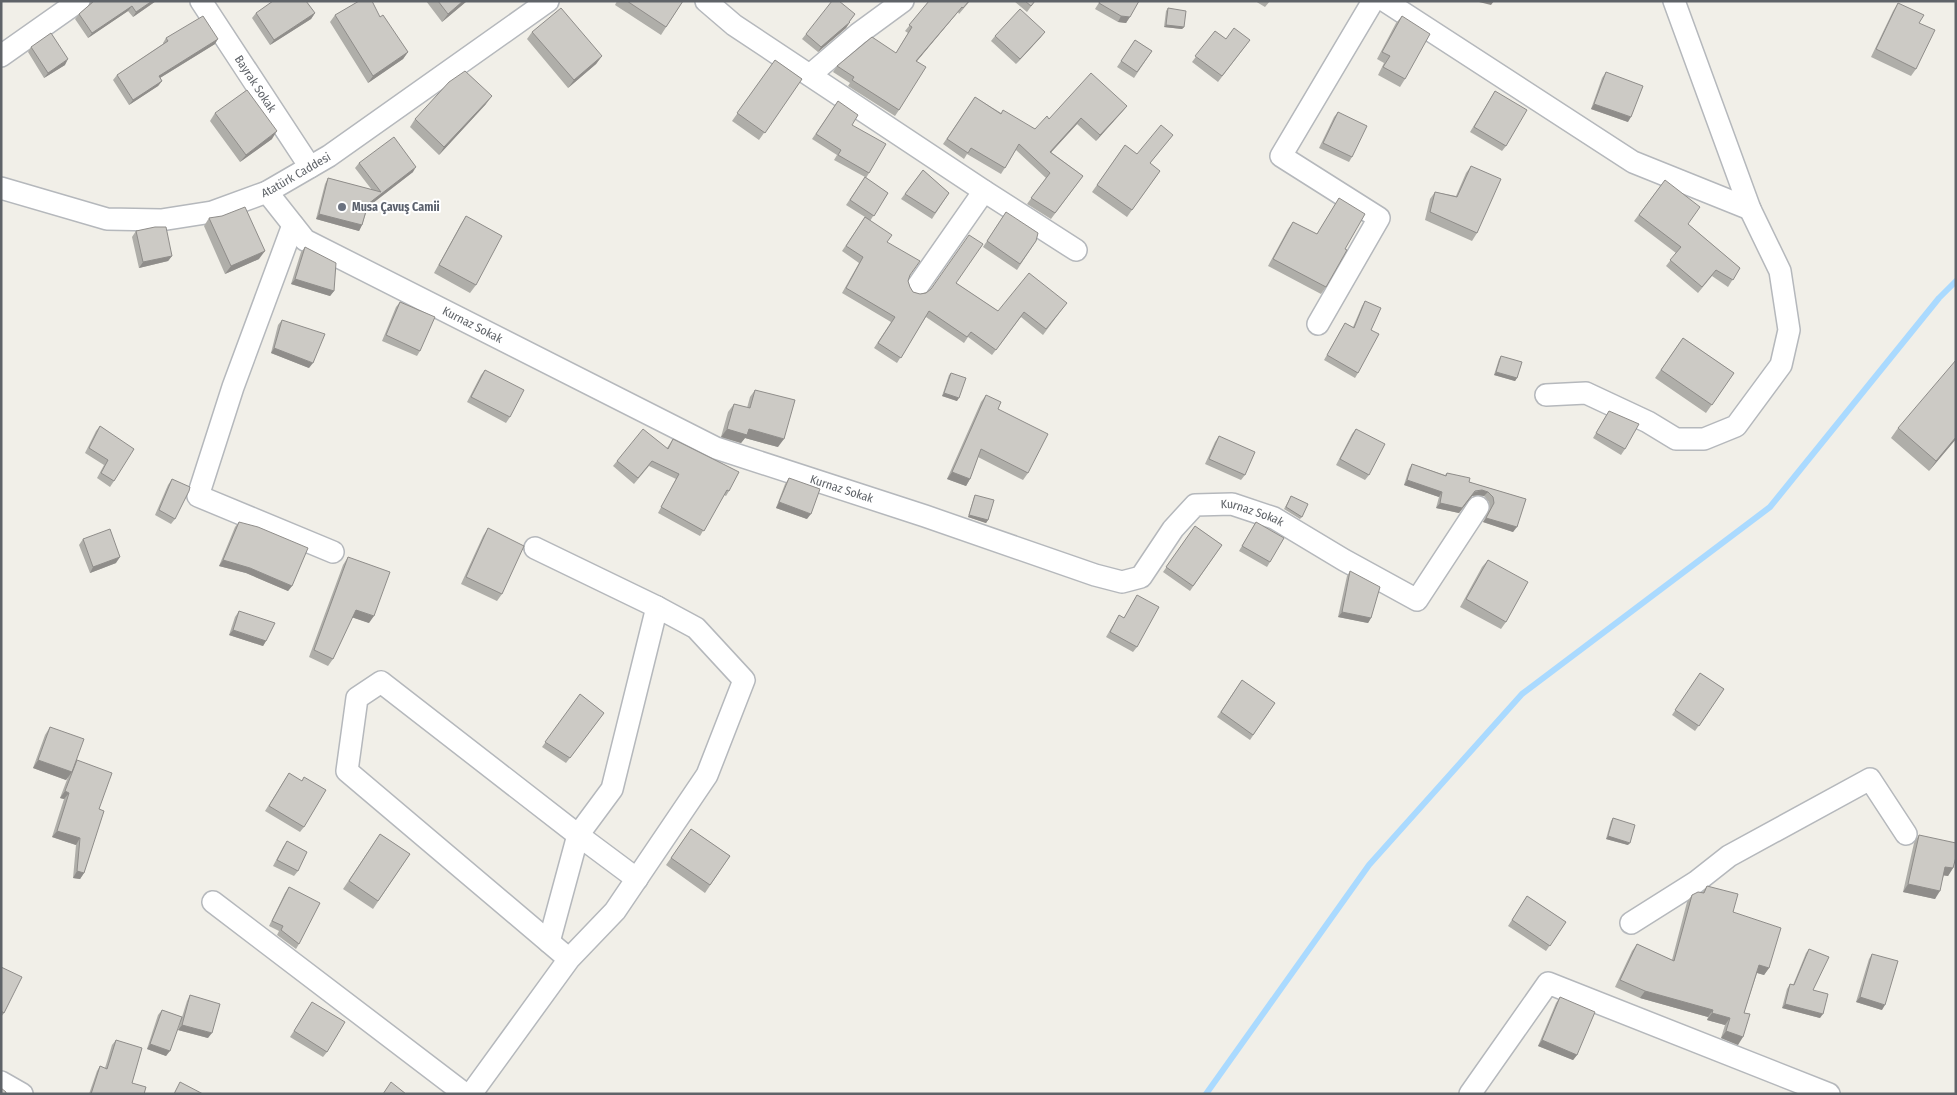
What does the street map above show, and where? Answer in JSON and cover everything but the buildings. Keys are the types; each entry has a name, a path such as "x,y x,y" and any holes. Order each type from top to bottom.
{"street":[{"path":"1,56 79,1"},
{"name":"Bayrak Sokak","path":"201,1 310,167"},
{"name":"Atatürk Caddesi","path":"1,188 107,219 152,220 212,212 267,192 329,156 548,1"},
{"path":"706,1 734,25 1076,250"},
{"path":"810,76 858,34 903,1"},
{"path":"1318,324 1379,218 1280,156 1373,1"},
{"path":"1385,1 1633,162 1750,209"},
{"path":"1546,395 1586,393 1648,422 1676,439 1704,439 1736,426 1780,365 1789,330 1780,271 1750,209 1674,1"},
{"path":"917,287 984,191"},
{"name":"Kurnaz Sokak","path":"267,192 305,240 716,448 925,516 1095,575 1122,582 1141,577 1173,529 1196,505 1232,504 1274,518 1344,560 1417,600 1478,507"},
{"path":"293,225 233,387 198,496 333,552"},
{"path":"471,1094 570,959 615,911 707,775 744,680 696,628 535,548"},
{"path":"549,942 578,835 612,789 657,607"},
{"path":"570,959 347,771 357,698 381,682 637,879"},
{"path":"1631,923 1696,882 1729,856 1870,778 1906,834"},
{"path":"213,902 465,1094"},
{"path":"1470,1094 1548,982 1829,1094"},
{"path":"1,1082 22,1094"}],"waterway":[{"path":"1206,1094 1369,865 1522,694 1770,507 1939,298 1956,281"}],"place":[{"name":"Musa Çavuş Camii","path":"342,207"}]}
